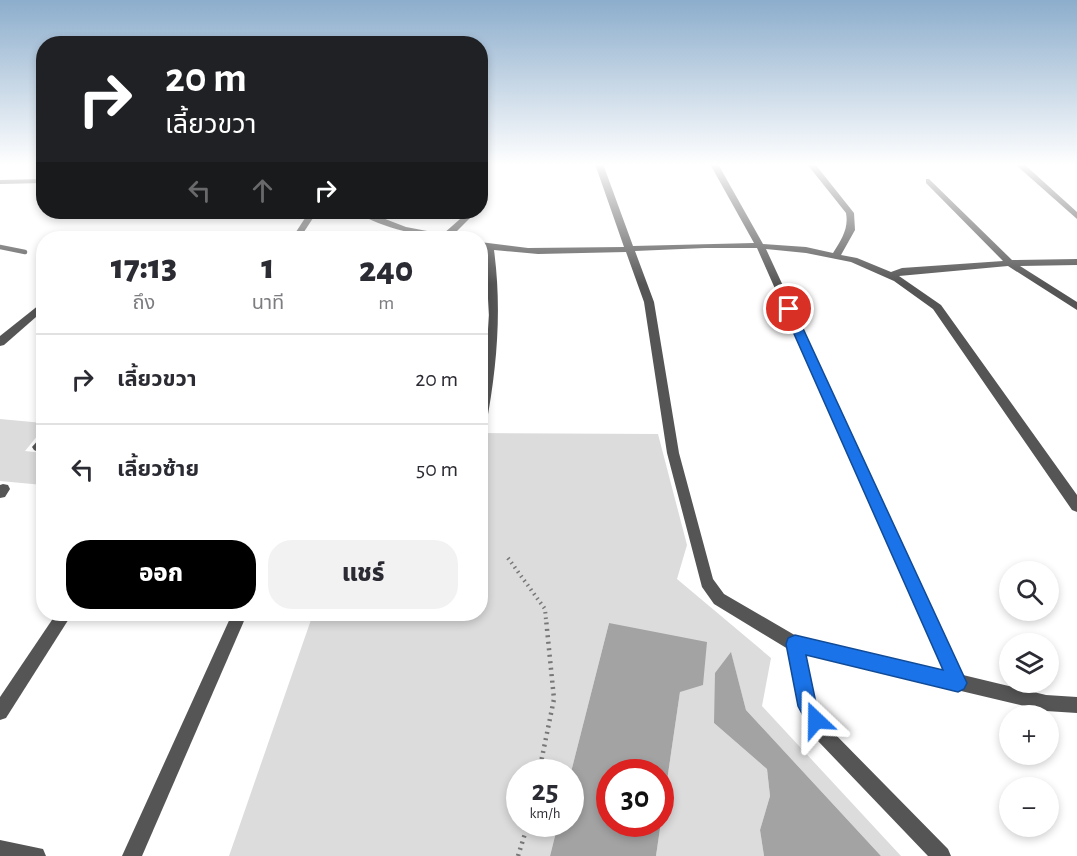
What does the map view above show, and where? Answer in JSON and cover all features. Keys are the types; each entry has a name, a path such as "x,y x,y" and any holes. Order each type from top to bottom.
{"street":[{"path":"613,204 649,302 673,453 707,582 719,599 795,644 1046,703 1077,705"},
{"path":"736,204 760,246 958,683"},
{"path":"836,256 852,229 853,221 843,204"},
{"path":"952,204 1010,263 1077,307"},
{"path":"1064,204 1077,216"},
{"path":"379,219 414,231"},
{"path":"454,231 466,219"},
{"path":"488,247 512,251 630,251 760,246 836,256 862,262 894,274 918,289 937,307 1077,506"},
{"path":"488,262 495,290 493,363 488,387"},
{"path":"894,274 902,271 1010,263 1077,262"},
{"path":"0,342 36,311"},
{"path":"0,712 59,621"},
{"path":"132,856 236,621"},
{"path":"795,644 808,706 823,734 941,856"},
{"path":"0,850 36,856"}],"lane":[{"path":"0,247 25,252"}],"path":[{"path":"508,558 545,609 554,699 542,759"},
{"path":"518,856 524,837"}],"shaded area":[{"path":"0,419 36,422 36,438 25,451 36,452 36,484 0,481"},
{"path":"488,433 658,434 687,545 677,579 771,658 762,706 901,856 881,856 746,710 731,653 714,723 767,769 770,796 760,830 764,856 656,856 659,837 674,837 674,759 670,759 680,692 609,623 574,759 506,759 506,837 555,837 550,856 229,856 311,621 488,621"},
{"path":"609,623 707,642 703,685 680,692 670,759 596,759 596,837 659,837 656,856 550,856 555,837 584,837 584,759 574,759"},
{"path":"731,652 746,710 881,856 764,856 760,830 770,796 767,769 714,723 715,673"}],"route":[{"path":"789,309 958,683 795,644 800,678 808,706 816,720"}]}
